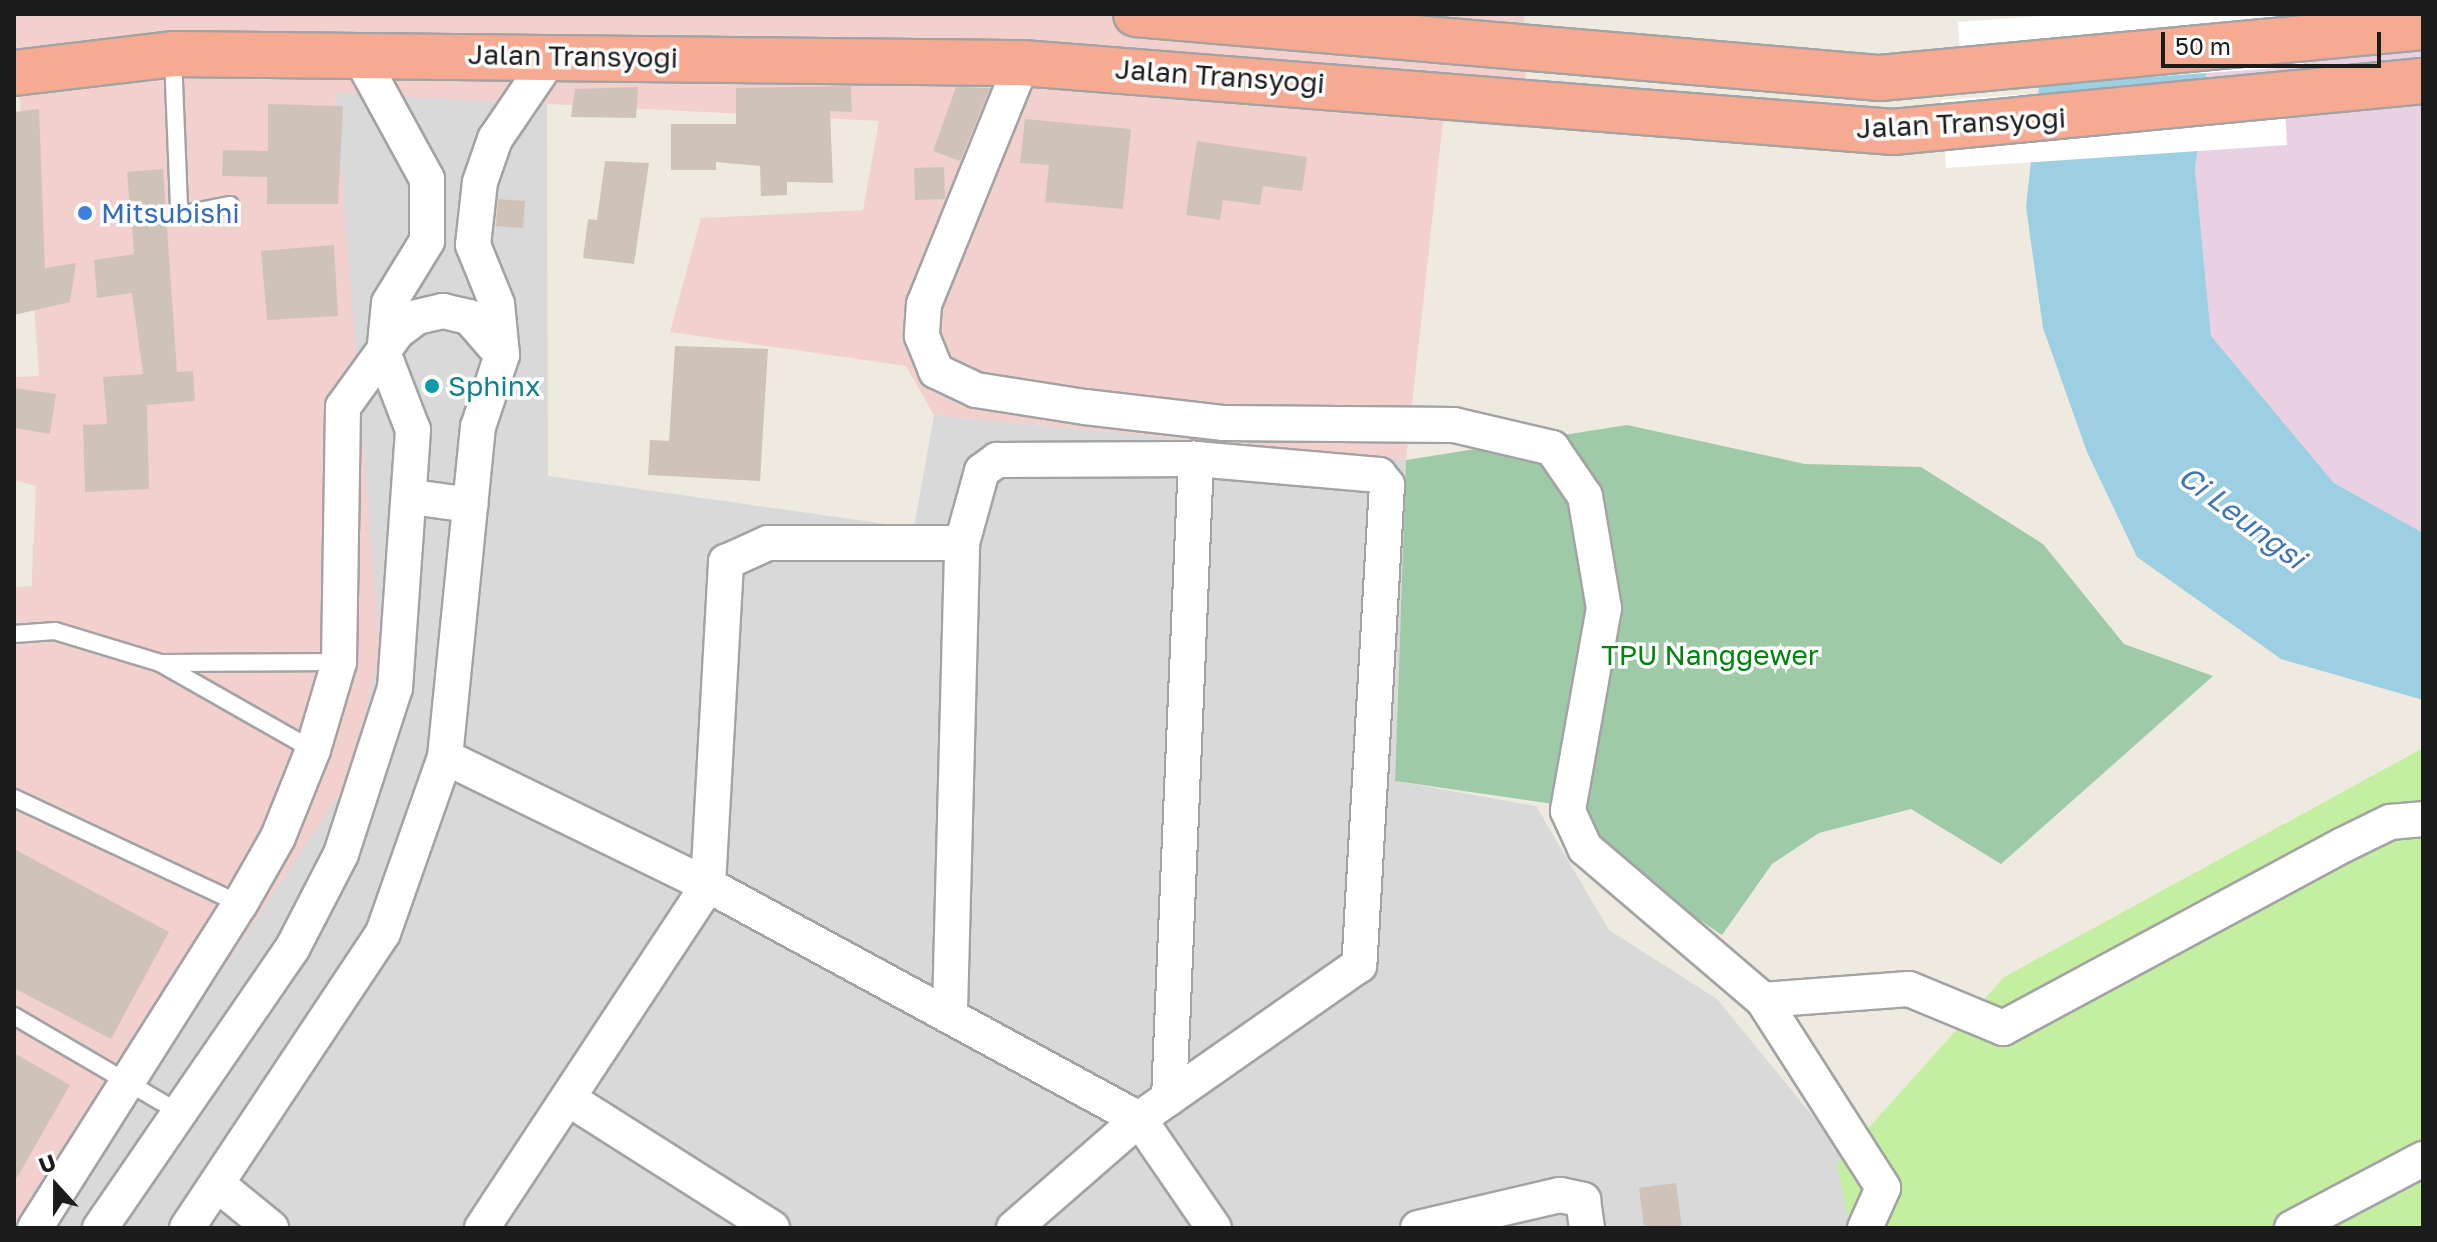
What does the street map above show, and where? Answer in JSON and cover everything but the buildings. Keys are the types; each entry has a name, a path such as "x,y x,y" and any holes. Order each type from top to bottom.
{"highway":[{"name":"Jalan Transyogi","path":"1136,14 1258,17 1839,76 1997,72 2234,50 2423,27"},
{"name":"Jalan Transyogi","path":"14,73 173,54 552,55 1022,63 1254,76 1825,128 1990,126 2423,81"}],"street":[{"path":"100,1228 292,949 341,854 395,688 412,497 413,430 384,355 389,303 427,241 427,179 358,53"},
{"path":"187,1228 383,933 445,757 478,427 502,355 497,304 473,245 480,182 495,139 552,55"},
{"path":"1022,63 924,304 922,336 936,371 976,390 1085,407 1224,423 1454,425 1552,448 1585,496 1604,608 1568,811 1585,848 1738,973 1763,1000 1883,1188 1865,1228"},
{"path":"427,179 480,182"},
{"path":"35,1228 240,904 278,837 313,750 339,662 343,407 417,317 443,311 490,333 502,355"},
{"path":"1169,1098 1196,459"},
{"path":"950,1010 962,543 978,476 997,460 1196,459 1372,470 1387,485 1387,500 1365,950 1349,978 1139,1119 1014,1228"},
{"path":"412,497 470,505"},
{"path":"482,1228 572,1101 708,885 726,562 768,543 962,543"},
{"path":"445,757 708,885 950,1010 1139,1119 1214,1228"},
{"path":"1763,1000 1909,989 2003,1028 2378,827 2423,819"},
{"path":"572,1101 772,1228"},
{"path":"2292,1228 2423,1159"},
{"path":"217,1184 271,1228"},
{"path":"1418,1228 1560,1195 1583,1200 1587,1228"}],"lane":[{"path":"173,54 179,206 184,214 230,205"},
{"path":"14,634 55,631 160,663 313,750"},
{"path":"160,663 339,662"},
{"path":"14,798 240,904"},
{"path":"14,1016 127,1079 180,1113"}],"shaded area":[{"path":"14,14 1524,14 1527,128 1443,121 1406,460 934,415 906,366 670,332 701,218 863,210 879,121 335,93 380,654 348,781 50,1228 14,1228 14,587 32,586 36,486 14,480 14,377 39,376"},
{"path":"2213,14 2423,14 2423,533 2334,483 2211,336 2195,170"},
{"path":"335,93 547,103 548,476 914,528 934,415 1406,460 1395,781 1536,806 1609,930 1717,999 1869,1185 1853,1228 14,1228 14,587 32,587 33,544 352,360"}],"green space":[{"name":"TPU Nanggewer","path":"1627,425 1805,464 1921,467 2043,544 2124,644 2213,676 2001,864 1911,809 1819,833 1772,864 1722,935 1619,866 1567,806 1395,781 1406,460"},
{"path":"2423,748 2423,1228 1850,1228 1837,1163 2004,977"}],"water":[{"name":"Ci Leungsi","path":"2047,14 2213,14 2195,170 2211,336 2334,483 2423,533 2423,700 2281,659 2137,557 2087,452 2043,328 2026,207"}],"pier":[{"path":"2071,14 2301,14 2304,66 1963,90 1958,22"},
{"path":"2283,77 2287,145 1946,168 1941,100"}],"place":[{"name":"Mitsubishi","path":"85,213"},
{"name":"Sphinx","path":"432,386"}]}
